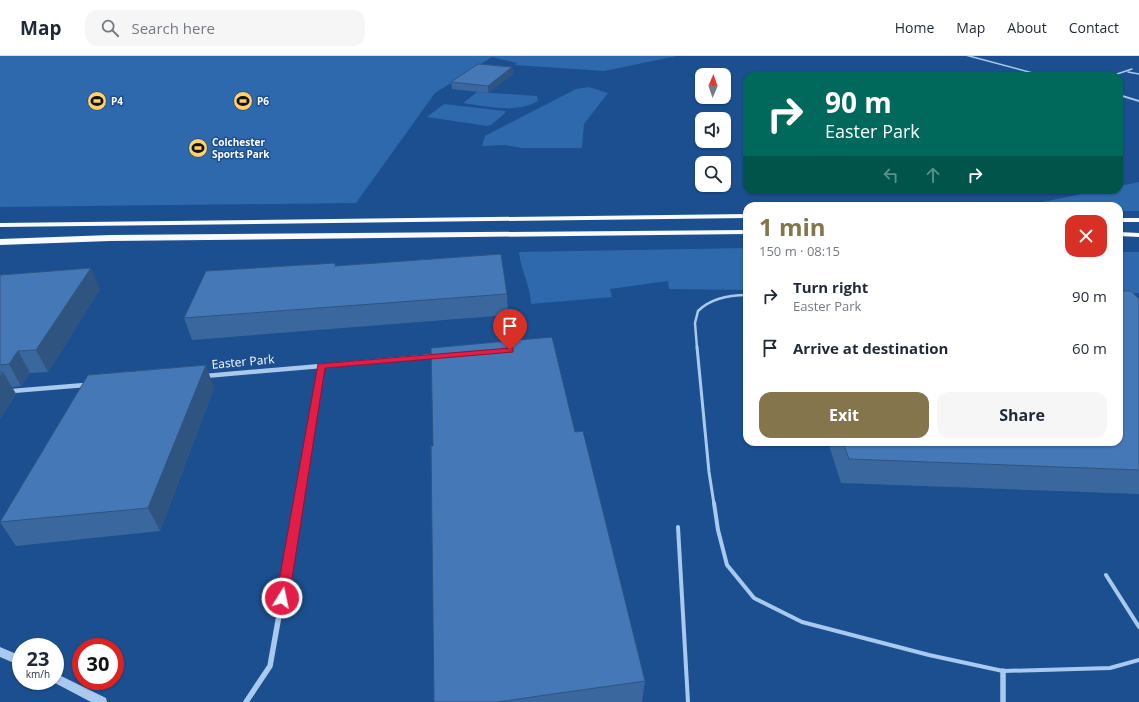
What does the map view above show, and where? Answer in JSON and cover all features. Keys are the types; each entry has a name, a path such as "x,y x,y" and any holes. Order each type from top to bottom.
{"highway":[{"path":"0,225 743,216"},
{"path":"1123,220 1139,220"},
{"path":"0,242 110,238 743,232"},
{"path":"1123,234 1139,234"},
{"path":"0,245 110,238"}],"street":[{"path":"968,56 1030,72"},
{"path":"1123,96 1139,100"},
{"name":"Easter Park","path":"196,376 439,356"},
{"path":"246,702 270,666 295,528 321,366"},
{"path":"0,392 94,385"},
{"path":"0,652 12,657"},
{"path":"1003,670 1003,702"},
{"path":"64,683 102,702"}],"lane":[{"path":"1123,72 1132,69"},
{"path":"1126,71 1139,74"},
{"path":"743,295 722,298 709,303 698,312 695,323 709,472 718,530 727,565 754,598 802,622 928,655 1003,670 1110,668 1139,660"},
{"path":"678,527 688,702"},
{"path":"1106,574 1139,626"}],"shaded area":[{"name":"Colchester Sports Park","path":"0,56 677,56 604,71 515,65 517,63 492,57 435,93 356,203 0,207"},
{"path":"589,87 608,93 584,124 582,148 522,148 505,145 482,146 485,136 576,89"},
{"path":"477,92 537,96 538,101 530,105 511,108 463,103"},
{"path":"444,104 505,111 505,113 491,125 487,126 427,117"},
{"path":"1139,182 1139,211 1123,211 1123,202 1042,202 1082,194 1123,194 1123,185"},
{"path":"743,248 743,290 669,289 668,281 610,289 612,297 531,304 531,298 519,252"},
{"path":"1123,252 1139,252 1139,293 1123,293"}],"building":[{"path":"478,64 512,67 488,86 451,82"},
{"path":"501,254 507,294 184,318 206,271 335,263 335,266"},
{"path":"91,268 36,350 18,351 9,364 0,365 0,275"},
{"path":"1123,291 1131,291 1139,299 1139,470 849,459 844,446 1123,446"},
{"path":"552,337 575,432 583,431 645,681 497,702 434,702 431,348"},
{"path":"206,365 148,508 0,522 88,375"}],"place":[{"name":"P4","path":"97,101"},
{"name":"P6","path":"243,101"},
{"name":"Colchester Sports Park","path":"198,148"}],"route":[{"path":"282,598 295,528 321,366 510,350"}]}
